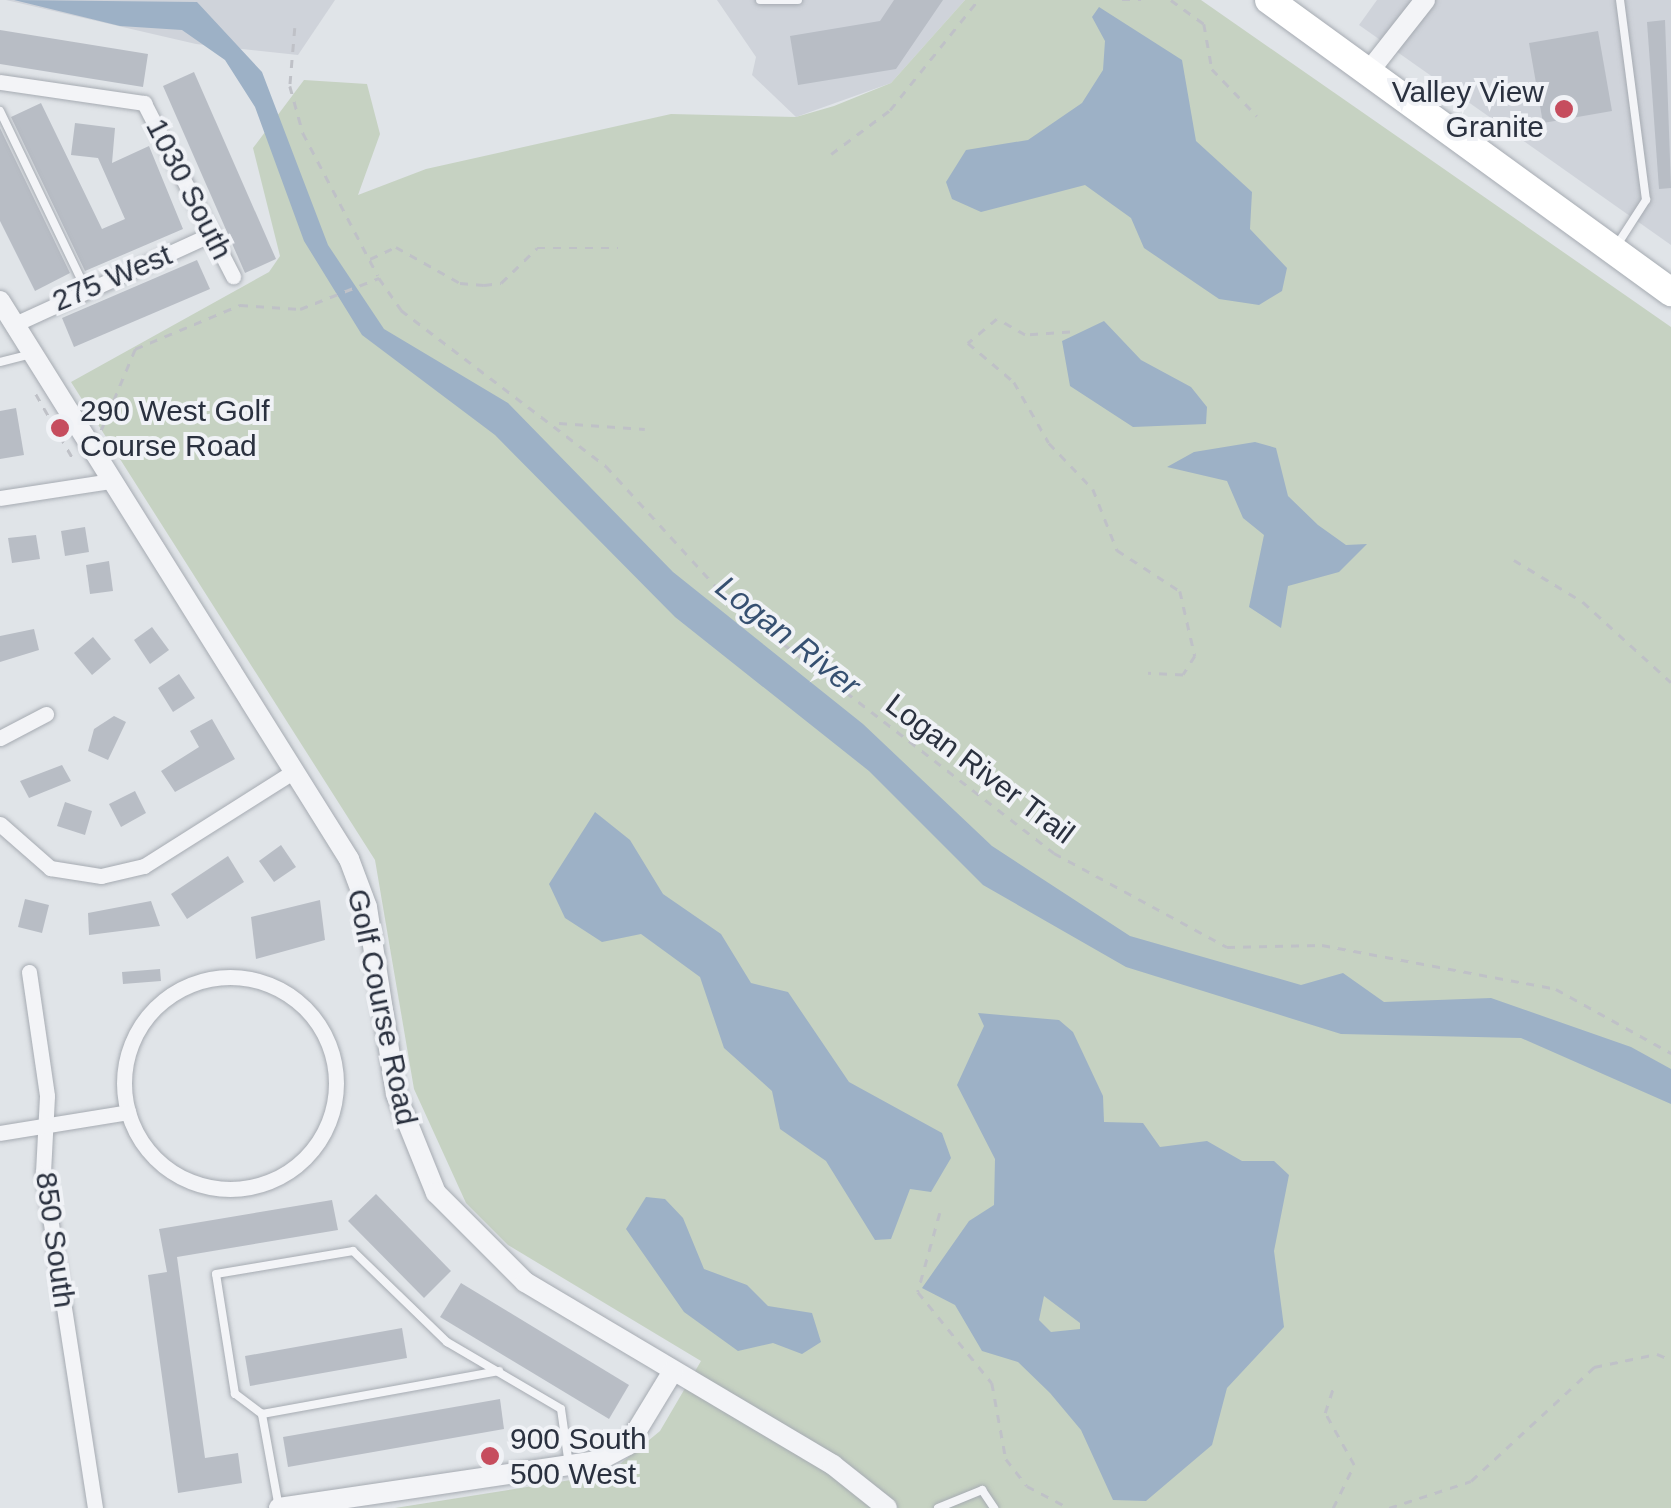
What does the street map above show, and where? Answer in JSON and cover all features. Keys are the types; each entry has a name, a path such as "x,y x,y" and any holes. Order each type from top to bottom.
{"highway":[{"path":"1269,0 1671,292"}],"street":[{"path":"1370,70 1426,0"},
{"name":"1030 South","path":"0,82 144,104 233,276"},
{"name":"275 West","path":"15,324 212,234"},
{"name":"Golf Course Road","path":"0,302 15,324 24,356 111,481 294,771 367,907 396,1094 436,1193 524,1282 833,1465 886,1508"},
{"path":"0,498 111,481"},
{"path":"0,738 46,714"},
{"path":"0,824 50,868 101,876 144,866 294,771"},
{"name":"850 South","path":"29,972 46,1126 43,1172 96,1508"},
{"path":"208,978 276,986 305,1006 336,1067 325,1132 294,1168 251,1188 219,1190 175,1173 141,1141 128,1112 124,1077 140,1028 176,991 208,978"},
{"path":"0,1133 128,1112"},
{"path":"279,1508 569,1466 628,1446 673,1371"}],"lane":[{"path":"760,0 798,0"},
{"path":"1613,251 1646,200 1620,0"},
{"path":"0,112 86,290"},
{"path":"0,362 24,356"},
{"path":"279,1508 262,1414 236,1394 216,1274 354,1251 432,1330 561,1409 569,1466"},
{"path":"262,1414 500,1371"},
{"path":"938,1508 982,1490 994,1508"}],"path":[{"path":"831,154 890,110 978,0"},
{"path":"1122,0 1141,0"},
{"path":"1171,0 1204,24 1212,69 1256,116"},
{"name":"Logan River Trail","path":"294,28 290,86 303,133 378,278 401,310 558,422 732,604 1054,853 1178,926 1227,947 1322,945 1556,989 1671,1053"},
{"path":"370,258 396,247 460,283 484,285 502,283 536,248 618,248"},
{"path":"100,431 135,349 240,306 282,312 378,278"},
{"path":"1070,332 1025,335 997,319 968,343 1014,382 1049,443 1093,489 1117,550 1180,590 1195,656 1183,675 1148,673"},
{"path":"24,356 75,462"},
{"path":"558,422 645,428"},
{"path":"1514,560 1583,602 1671,682"},
{"path":"940,1213 918,1292 992,1383 1006,1460 1027,1486 1069,1508"},
{"path":"1388,1508 1471,1481 1594,1368 1657,1354 1671,1360"},
{"path":"1334,1384 1326,1413 1354,1465 1334,1508"}],"shaded area":[{"path":"6,0 335,0 298,55 196,44"},
{"path":"717,0 965,0 891,83 796,117 752,75 756,57"},
{"path":"1377,0 1671,0 1671,245 1359,25"}],"green space":[{"path":"965,0 1201,0 1671,327 1671,1508 395,1508 608,1474 660,1431 701,1361 508,1245 466,1203 414,1089 375,860 71,382 269,272 280,256 253,148 304,80 367,84 380,134 358,195 426,169 671,114 796,117 834,106 891,83"}],"water":[{"path":"14,0 197,2 262,72 328,245 384,329 508,403 673,572 863,724 992,846 1130,936 1301,985 1343,973 1384,1002 1491,998 1631,1047 1671,1069 1671,1104 1521,1038 1341,1034 1126,967 983,885 869,771 675,617 495,435 362,335 304,241 255,107 225,60 182,30 120,26"},
{"path":"1099,7 1182,60 1196,141 1252,192 1250,229 1287,268 1282,291 1259,305 1219,299 1144,248 1131,218 1085,185 981,212 952,199 946,182 966,150 1028,140 1082,103 1103,70 1105,41 1092,17"},
{"path":"1104,321 1141,360 1191,387 1207,407 1206,424 1133,427 1070,386 1062,341"},
{"path":"1255,442 1276,448 1288,496 1318,525 1346,545 1367,544 1339,572 1288,586 1281,628 1249,607 1264,535 1243,518 1227,481 1167,467 1194,452"},
{"path":"595,812 630,840 663,894 721,934 751,983 788,992 849,1082 942,1133 951,1158 931,1192 910,1189 891,1239 875,1240 826,1161 780,1129 772,1091 724,1048 700,977 641,934 602,942 565,918 549,884"},
{"path":"978,1013 1059,1020 1073,1032 1103,1096 1104,1122 1143,1123 1160,1147 1207,1141 1242,1161 1274,1161 1289,1175 1274,1251 1284,1327 1227,1388 1212,1445 1146,1501 1113,1500 1081,1430 1050,1393 1018,1362 982,1351 955,1305 922,1288 969,1221 994,1205 995,1159 957,1085 984,1026","holes":["1044,1296 1080,1323 1080,1329 1051,1332 1039,1320"]},
{"path":"646,1197 665,1199 683,1218 704,1269 747,1285 768,1306 812,1313 821,1342 802,1354 773,1343 738,1351 684,1312 626,1229"}],"building":[{"path":"894,0 943,0 896,69 798,85 790,36 880,21"},
{"path":"1665,20 1671,188 1659,189 1647,22"},
{"path":"0,30 148,54 143,87 0,64"},
{"path":"1598,31 1612,111 1543,123 1529,43"},
{"path":"194,72 276,259 245,273 163,86"},
{"path":"41,103 102,229 125,219 98,158 71,155 75,123 115,128 112,163 149,146 183,229 85,271 11,117"},
{"path":"0,128 70,273 35,291 0,221"},
{"path":"197,260 210,289 74,347 62,318"},
{"path":"16,408 24,455 0,459 0,411"},
{"path":"85,527 89,552 65,556 61,531"},
{"path":"36,535 40,559 12,563 8,538"},
{"path":"109,561 113,591 90,594 86,565"},
{"path":"152,627 169,650 150,664 134,640"},
{"path":"34,629 39,650 0,662 0,636"},
{"path":"93,637 111,659 92,675 74,653"},
{"path":"179,674 195,698 173,712 158,688"},
{"path":"114,716 126,722 108,760 88,751 94,729"},
{"path":"212,719 235,759 175,792 161,771 199,747 190,731"},
{"path":"62,765 71,781 29,798 20,781"},
{"path":"135,791 146,813 121,827 109,804"},
{"path":"65,802 92,811 85,835 57,826"},
{"path":"281,845 296,867 274,882 259,861"},
{"path":"228,856 244,882 187,919 171,894"},
{"path":"25,899 49,905 42,933 18,927"},
{"path":"320,900 325,940 256,959 251,917"},
{"path":"151,901 160,926 89,935 88,913"},
{"path":"160,969 161,981 123,984 122,972"},
{"path":"376,1194 451,1271 424,1298 348,1221"},
{"path":"332,1200 338,1230 177,1257 205,1458 238,1453 242,1483 178,1493 148,1275 167,1272 159,1229"},
{"path":"461,1283 629,1385 609,1419 440,1317"},
{"path":"402,1328 407,1358 250,1386 245,1356"},
{"path":"500,1399 504,1429 288,1467 283,1437"}],"place":[{"name":"Valley View Granite","path":"1564,109"},
{"name":"290 West Golf Course Road","path":"60,428"},
{"name":"900 South 500 West","path":"490,1456"}],"water label":[{"name":"Logan River","path":"788,636"}]}
